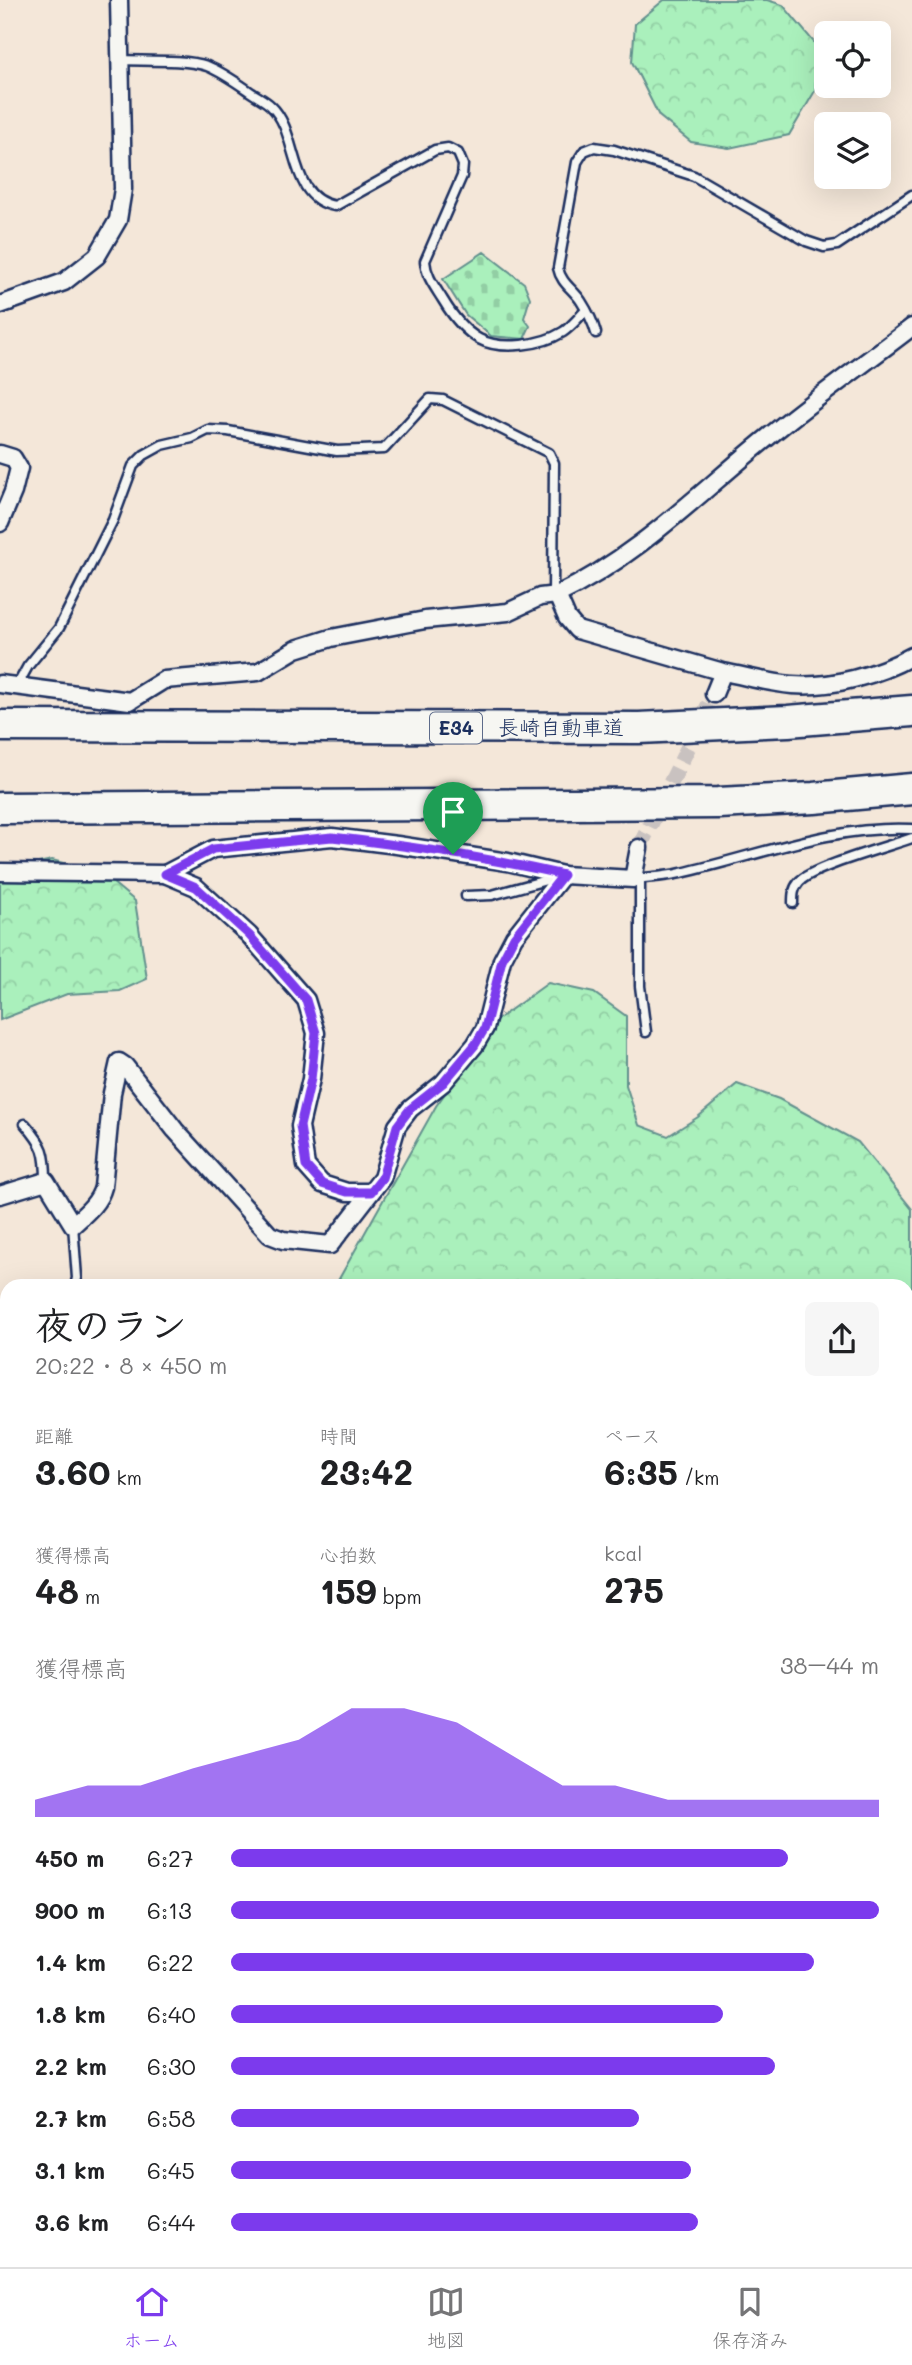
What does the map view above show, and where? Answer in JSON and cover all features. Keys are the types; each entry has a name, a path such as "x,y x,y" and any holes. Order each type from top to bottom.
{"highway":[{"name":"長崎自動車道","path":"0,726 639,728 788,721 912,711"},
{"path":"0,807 718,803 912,789"}],"street":[{"path":"0,305 64,282 97,256 118,220 123,189 119,0"},
{"path":"0,684 130,701 164,680 258,672 296,649 331,638 425,620 508,612 540,597 555,595 586,582 669,522 767,438 912,327"},
{"path":"0,454 13,458 19,468 13,492 0,523"},
{"path":"555,595 577,630 723,672 792,685 825,684 891,667 912,656"},
{"path":"714,694 723,672"},
{"path":"165,874 213,849 332,837 508,862 563,875 636,878 639,848"},
{"path":"0,872 165,874 196,887 249,935 306,1000 316,1033 311,1079 300,1126 306,1166 322,1184 347,1192 371,1192"},
{"path":"0,1195 46,1181 73,1225 101,1195 112,1093 119,1062 125,1066 174,1130 270,1235 283,1240 330,1245 382,1178 397,1126 410,1109 443,1083 475,1045 485,1028 502,960 514,937 563,875"}],"lane":[{"path":"120,60 205,66 229,77 271,106 280,118 304,184 313,197 323,204 335,206 435,150 448,148 458,153 463,165 462,176 425,261 426,272 451,313 482,341 529,345 564,331 586,310"},
{"path":"596,333 580,299 564,284 558,268 577,162 584,151 594,147 614,150 694,176 806,241 824,247 836,245 912,195"},
{"path":"17,686 28,666 59,628 113,520 133,467 144,454 162,445 192,438 208,430 228,431 337,451 384,449 430,399 443,400 549,453 554,463 555,595"},
{"path":"646,1032 640,986 636,878 679,874 814,837 897,828 912,829"},
{"path":"793,903 793,892 800,880 826,867 912,838"},
{"path":"466,896 492,895 563,875"},
{"path":"25,1124 39,1140 46,1157 46,1181"},
{"path":"73,1225 77,1279"}],"green space":[{"path":"664,0 767,0 783,5 814,42 814,93 789,135 729,148 691,142 659,116 632,62 635,24"},
{"path":"484,252 524,283 530,298 524,318 530,326 524,339 491,336 466,315 443,279"},
{"path":"52,860 101,873 135,901 147,979 120,991 67,994 0,1020 0,868"},
{"path":"548,983 594,993 626,1016 626,1085 639,1125 668,1136 698,1117 737,1084 779,1099 858,1142 912,1209 912,1279 339,1279 436,1106 498,1019"}],"tunnel":[{"path":"639,848 714,694"}],"route":[{"path":"332,837 453,854 508,862 563,875 514,937 502,960 485,1028 475,1045 443,1083 410,1109 397,1126 382,1178 371,1192 347,1192 322,1184 306,1166 300,1126 311,1079 316,1033 306,1000 249,935 196,887 165,874 213,849 332,837"}]}
